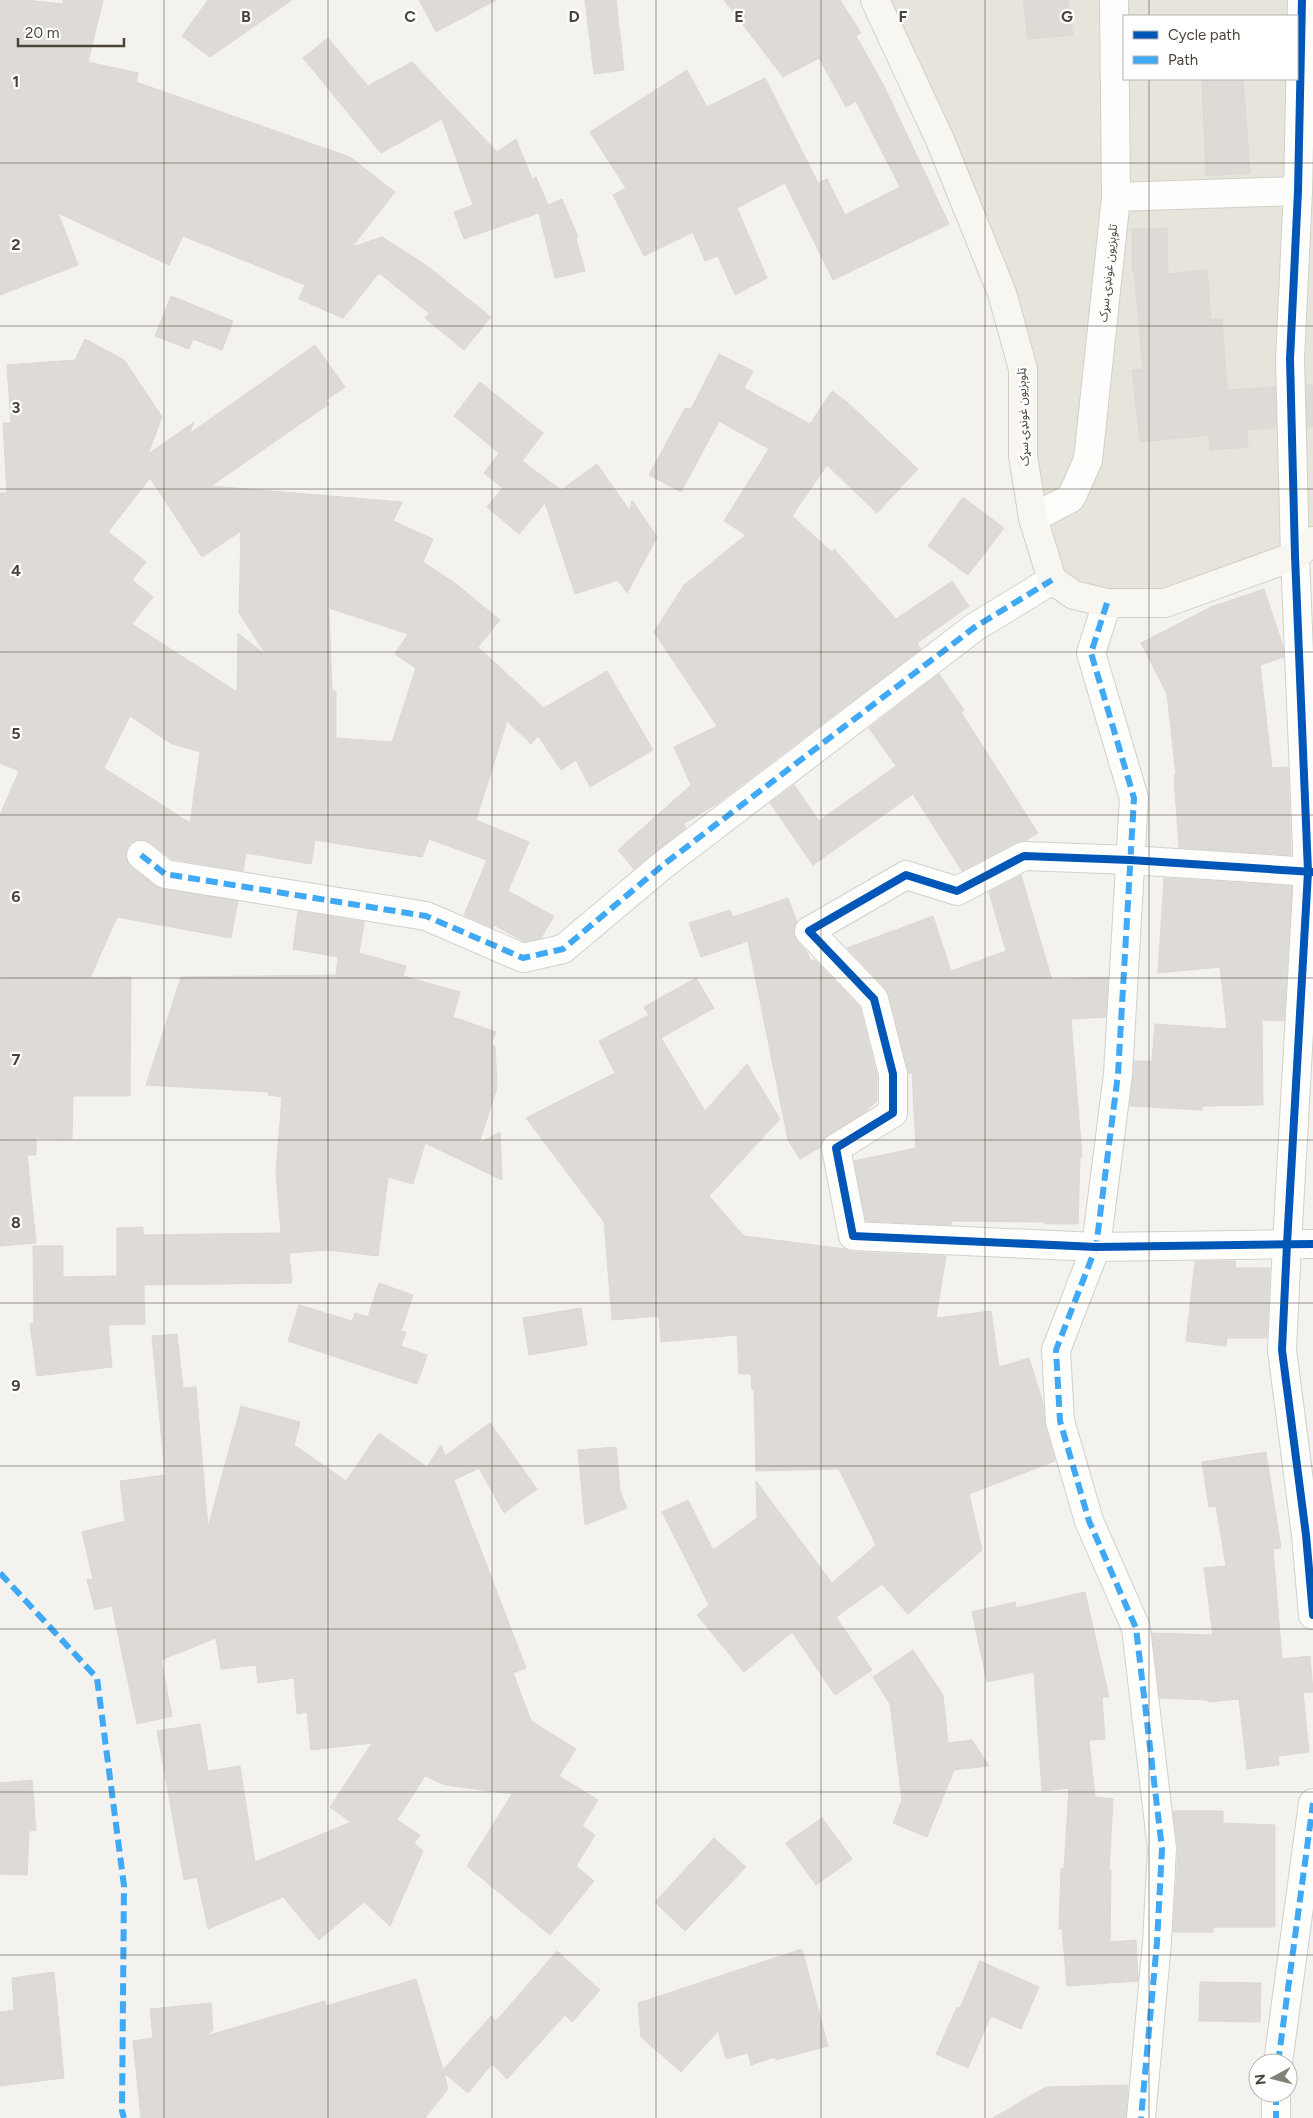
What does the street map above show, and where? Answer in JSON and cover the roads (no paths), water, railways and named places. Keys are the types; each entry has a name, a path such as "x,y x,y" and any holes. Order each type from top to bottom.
{"street":[{"name":"ټلوېزيون غونډۍ سړک","path":"875,0 940,140 1002,293 1023,369 1023,456 1033,518 1052,580"},
{"name":"تلوېزيون غونډۍ سړک","path":"1033,518 1072,498 1088,460 1116,197 1114,0"},
{"path":"1302,0 1298,191 1290,358 1304,549 1311,872 1300,1244 1282,1350 1306,1535 1313,1615"},
{"path":"1116,197 1298,191"},
{"path":"142,855 165,874 426,916 523,958 562,949 662,865 975,626 1052,580 1074,595 1108,603 1165,603 1304,549"},
{"path":"1108,603 1091,653 1134,798 1118,1074 1096,1247 1056,1350 1060,1421 1089,1521 1136,1628 1162,1849 1157,1942 1141,2118"},
{"path":"1300,1244 1096,1247 853,1236 836,1148 893,1113 894,1074 874,1000 810,931 906,875 957,890 1024,856 1130,860 1311,872"},
{"path":"1279,2053 1313,1803"},
{"path":"1276,2103 1276,2118"}]}
